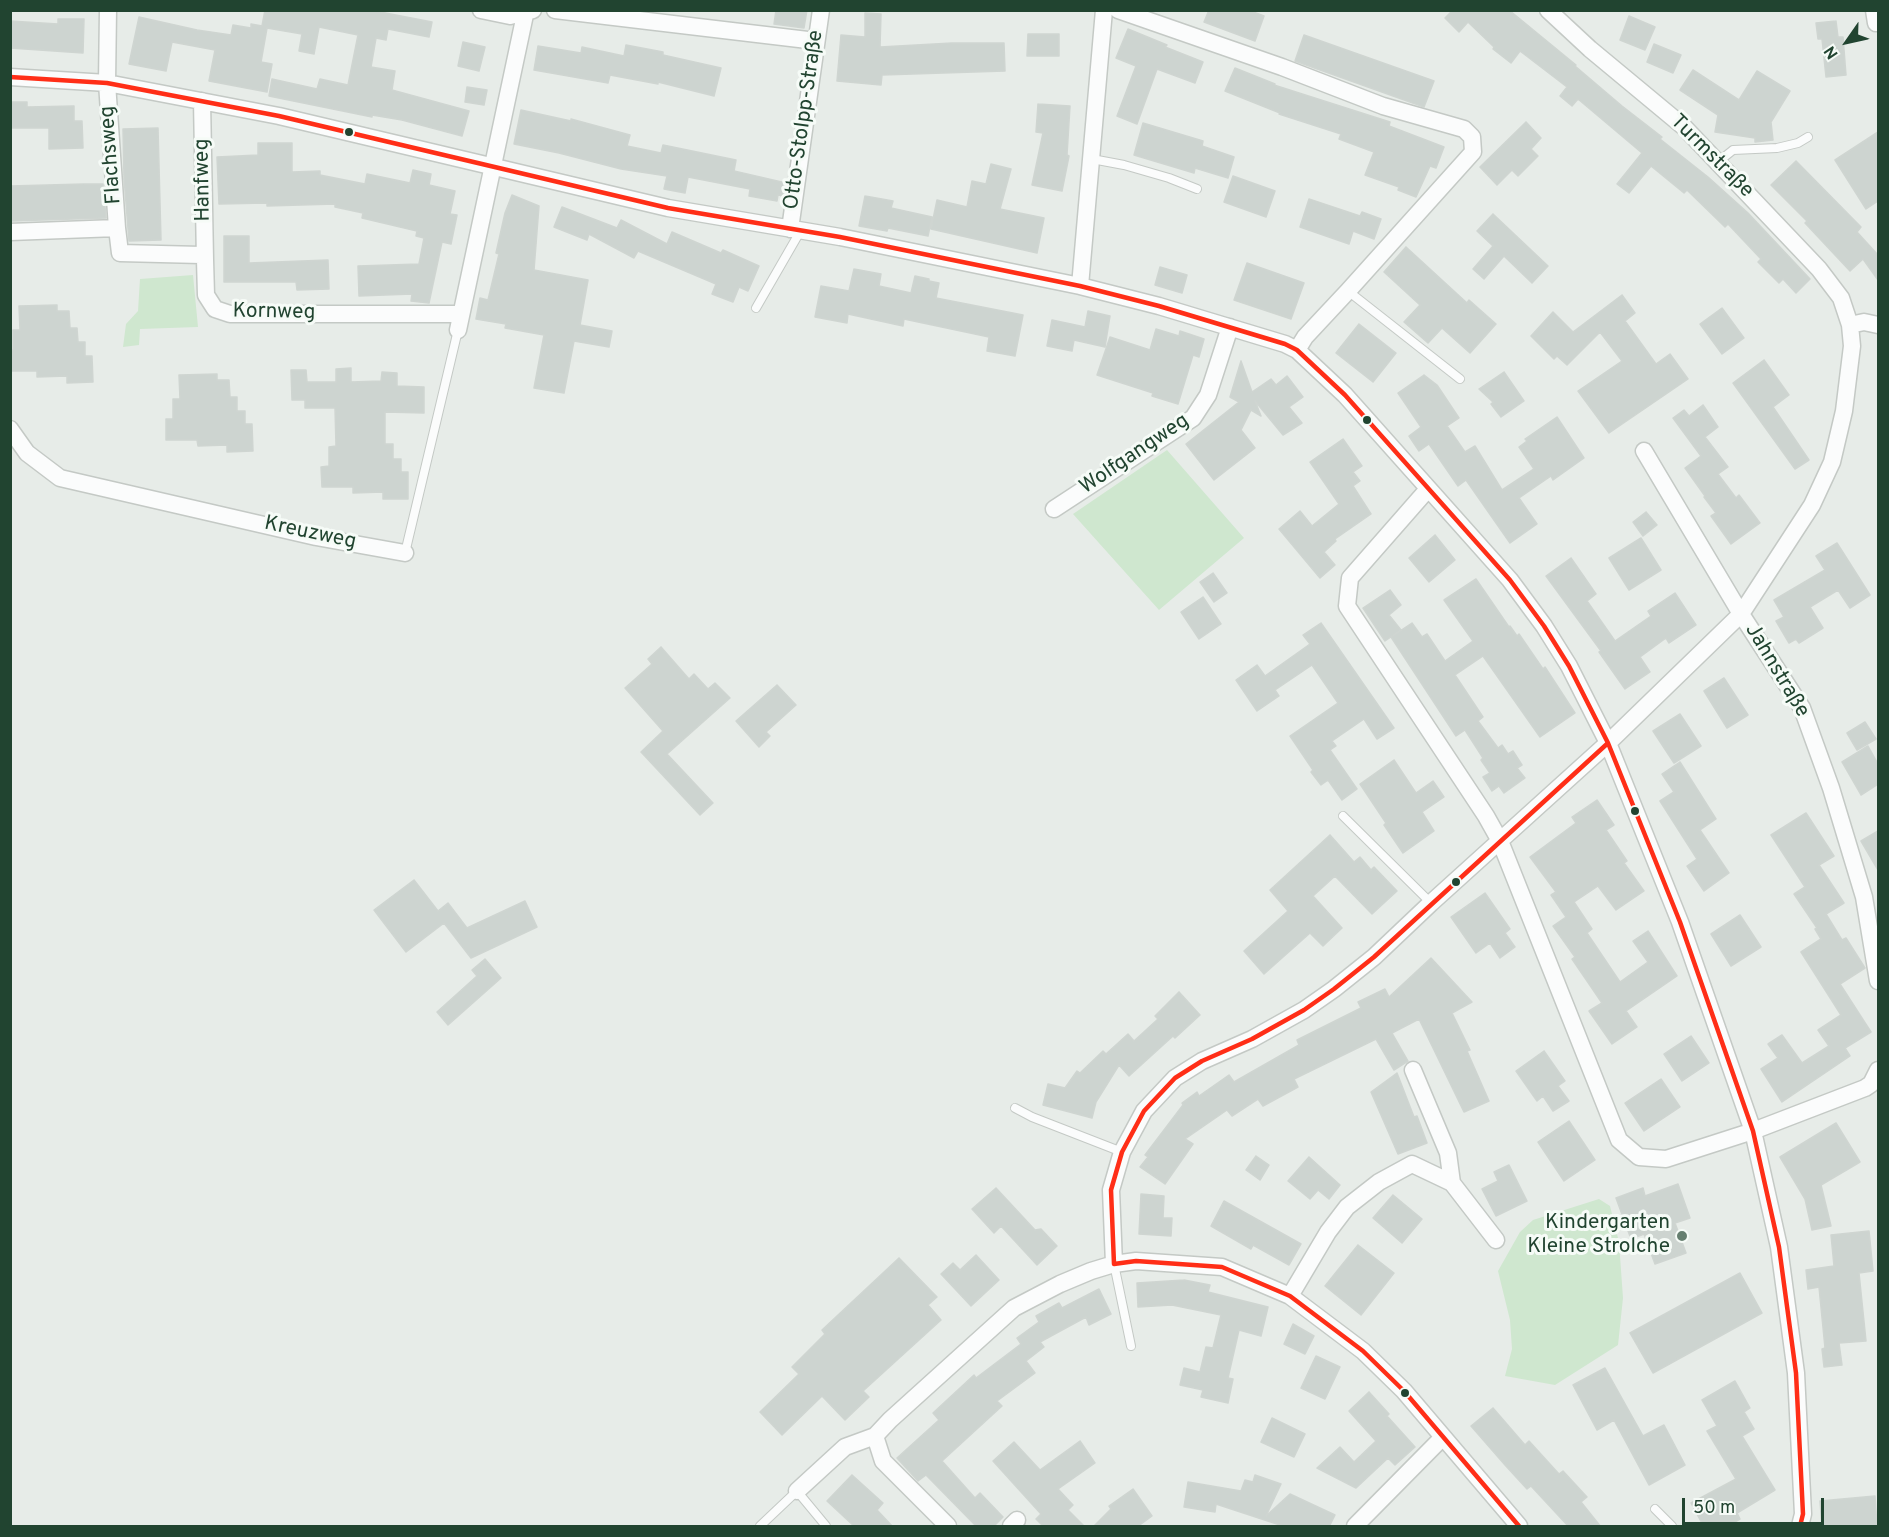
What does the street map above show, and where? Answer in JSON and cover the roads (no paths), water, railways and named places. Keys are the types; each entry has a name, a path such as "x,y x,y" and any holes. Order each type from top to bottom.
{"street":[{"name":"Flachsweg","path":"108,10 107,82 117,228"},
{"path":"459,322 528,11 510,16 481,10"},
{"path":"555,10 816,41"},
{"name":"Otto-Stolpp-Straße","path":"795,230 821,10"},
{"path":"1080,286 1104,10"},
{"path":"1118,10 1282,67 1383,106 1464,129 1472,137 1473,152 1305,337 1298,350"},
{"name":"Turmstraße","path":"1114,1264 1111,1190 1122,1152 1144,1111 1175,1078 1202,1061 1252,1039 1304,1010 1374,957 1608,743 1741,614 1812,505 1832,462 1844,411 1852,346 1850,324 1841,298 1819,269 1719,162 1684,128 1590,49 1548,10"},
{"path":"10,77 107,82 279,116 669,208 795,230 1080,286 1159,306 1298,350 1345,395 1428,489 1468,530 1510,580 1545,626 1569,666 1608,743 1680,922 1753,1131 1779,1247 1796,1373 1803,1514 1800,1527"},
{"name":"Hanfweg","path":"202,101 206,260"},
{"path":"10,232 117,228 120,253 201,255 206,260"},
{"name":"Kornweg","path":"206,260 206,295 215,309 230,314 459,322"},
{"path":"1850,324 1864,322 1878,325"},
{"name":"Wolfgangweg","path":"1054,509 1193,418 1208,395 1230,327"},
{"name":"Kreuzweg","path":"10,429 27,453 60,478 316,537 405,553"},
{"name":"Jahnstraße","path":"1644,451 1741,614 1802,708 1831,788 1864,897 1878,981"},
{"path":"1428,489 1350,578 1347,606 1486,816 1500,841 1619,1140 1639,1157 1666,1159 1753,1131 1865,1088 1871,1084 1878,1070"},
{"path":"1413,1070 1448,1152 1452,1183"},
{"path":"1290,1296 1328,1232 1347,1207 1379,1182 1412,1164 1452,1183 1496,1240"},
{"path":"797,1491 844,1447 875,1436 1014,1308 1060,1284 1114,1264 1136,1261 1222,1267 1290,1296 1363,1351 1404,1391 1519,1527"},
{"path":"875,1436 883,1461 948,1527"},
{"path":"1355,1527 1443,1437"}],"lane":[{"path":"1719,162 1733,150 1777,148 1798,143 1808,137"},
{"path":"1092,159 1136,168 1197,189"},
{"path":"756,308 795,230"},
{"path":"1348,291 1460,379"},
{"name":"Kreuzweg","path":"405,553 459,322"},
{"path":"1343,816 1431,903"},
{"path":"1015,1108 1032,1117 1122,1152"},
{"path":"1114,1264 1114,1276 1131,1346"},
{"path":"760,1527 797,1491 826,1527"},
{"path":"1655,1509 1672,1527"}],"place":[{"name":"Kindergarten Kleine Strolche","path":"1682,1236"}]}
